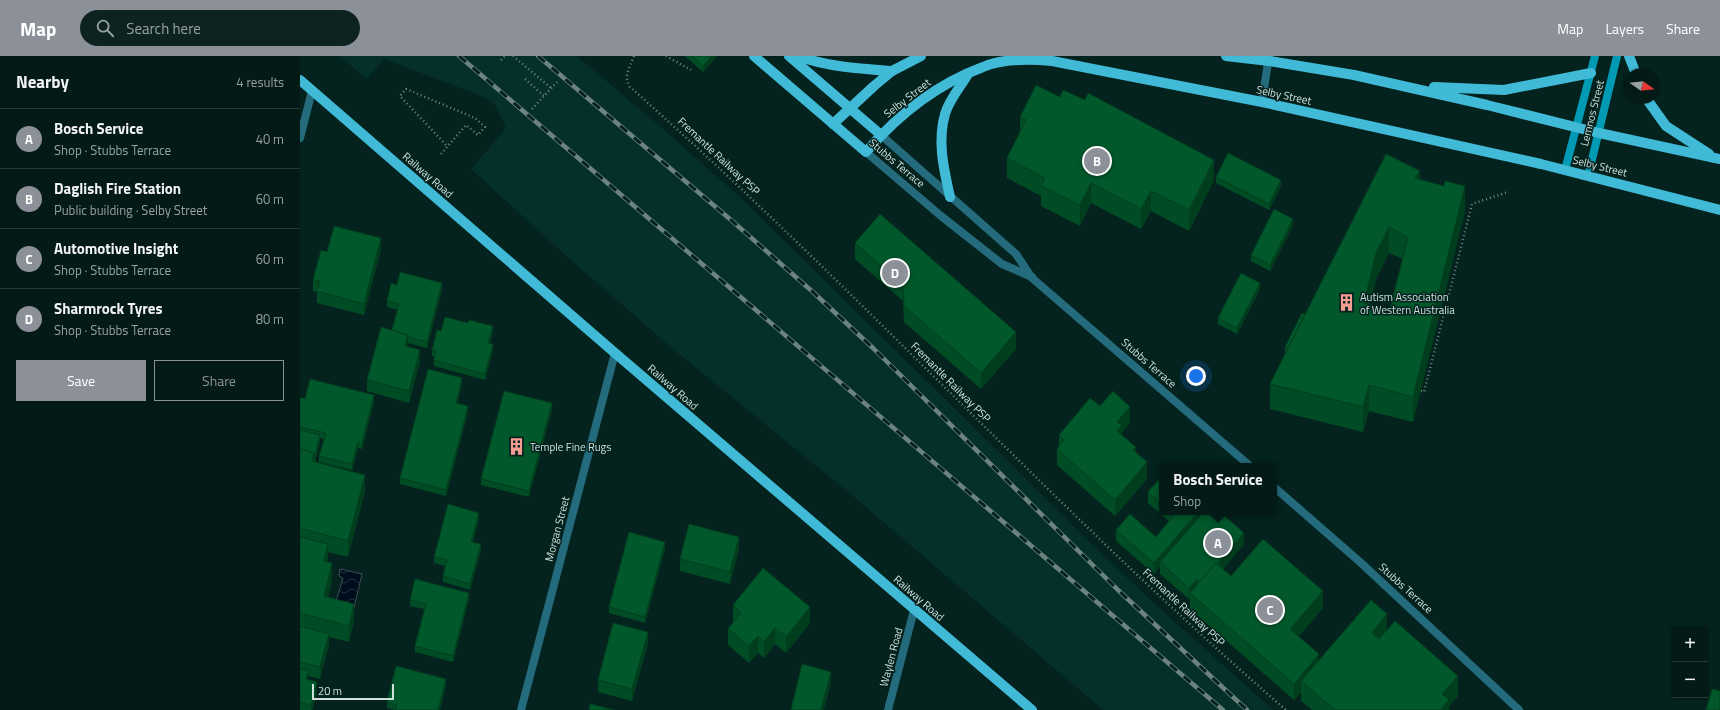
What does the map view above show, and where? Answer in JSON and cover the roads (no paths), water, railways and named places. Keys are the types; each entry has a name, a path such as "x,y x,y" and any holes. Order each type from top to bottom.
{"main road":[{"name":"Stubbs Terrace","path":"754,56 866,152"},
{"name":"Stubbs Terrace","path":"789,56 880,135"},
{"path":"798,56 827,64 892,71"},
{"path":"833,124 892,71 921,56"},
{"path":"1226,56 1269,59 1354,75 1599,134 1717,158"},
{"path":"1629,56 1634,68"},
{"name":"Selby Street","path":"866,152 880,135 910,109 934,92 983,66 1029,60 1052,61 1262,102 1565,170 1720,210"},
{"path":"1404,86 1504,90 1591,73"},
{"path":"950,197 944,171 941,134 945,113 968,74"},
{"name":"Railway Road","path":"300,80 615,353 1032,710"},
{"path":"1650,104 1666,126 1717,158"}],"street":[{"name":"Lemnos Street","path":"1565,170 1595,56"},
{"name":"Lemnos Street","path":"1588,176 1617,56"},
{"path":"1262,102 1269,59"},
{"path":"300,138 312,91"},
{"name":"Stubbs Terrace","path":"880,135 1016,254 1032,278 1247,463"},
{"name":"Stubbs Terrace","path":"866,152 941,216 1002,264 1032,278"},
{"name":"Morgan Street","path":"521,710 615,353"},
{"name":"Stubbs Terrace","path":"1277,490 1360,562 1519,710"},
{"name":"Waylen Road","path":"888,710 914,610"}],"water":[{"path":"340,569 362,574 352,616 333,611 343,578 339,576"}],"railway":[{"path":"459,56 1223,710"},
{"path":"538,56 731,220 814,293 874,349 1119,591 1247,710"}],"place":[{"name":"Daglish Fire Station","path":"1097,161"},
{"name":"Sharmrock Tyres","path":"895,273"},
{"name":"Autism Association of Western Australia","path":"1347,303"},
{"name":"Temple Fine Rugs","path":"517,447"},
{"name":"Bosch Service","path":"1218,543"},
{"name":"Automotive Insight","path":"1270,610"}]}
